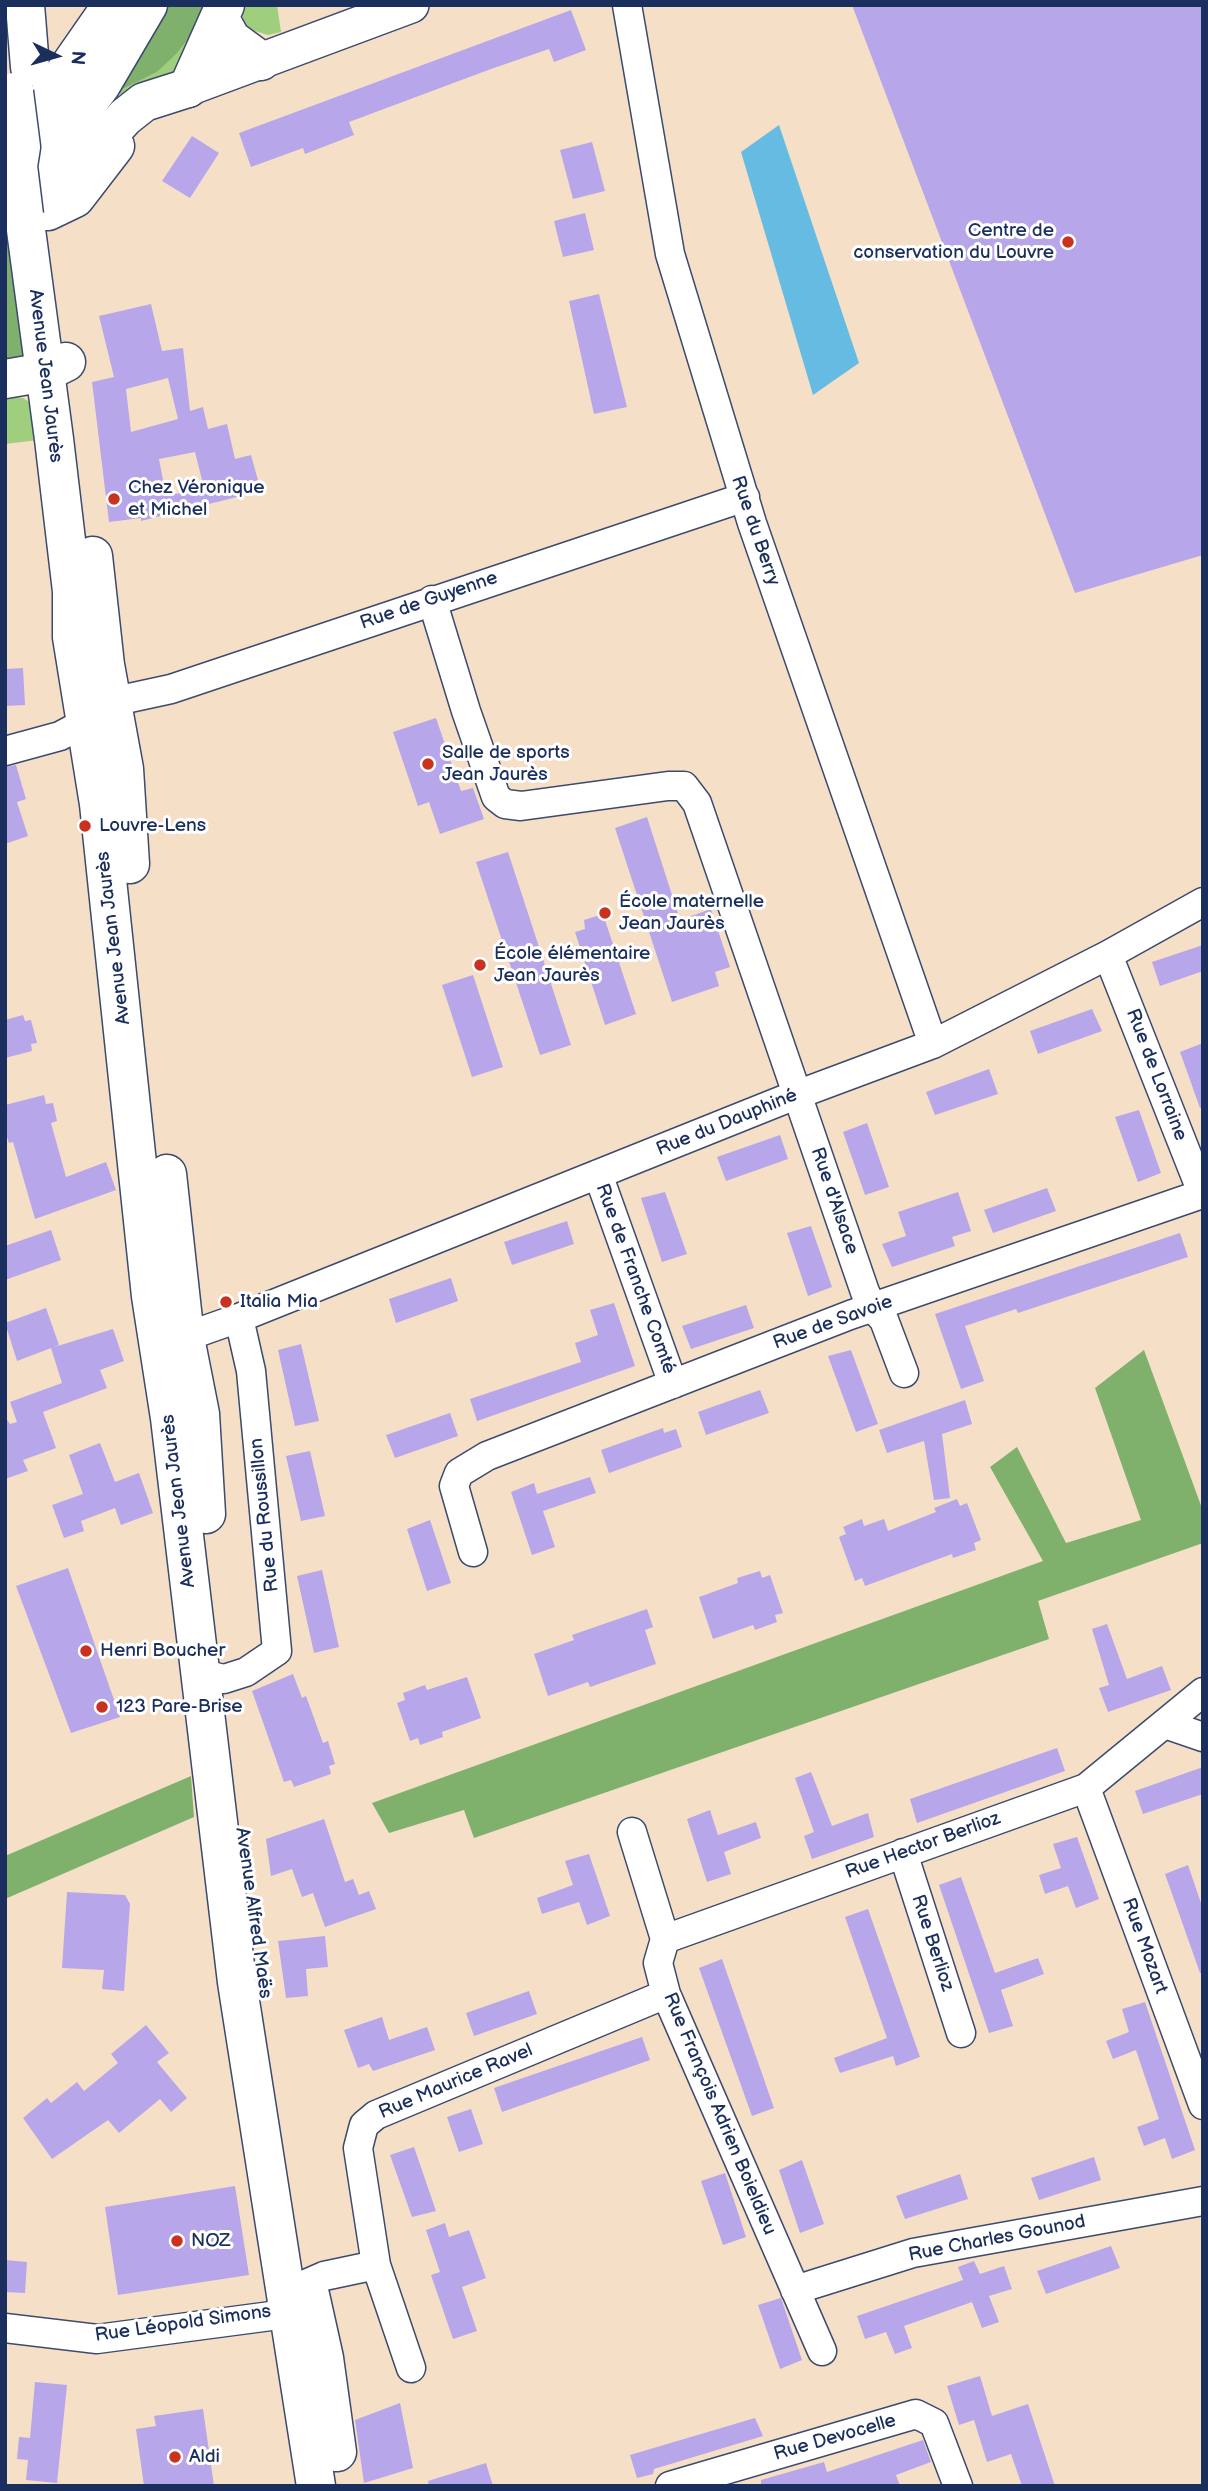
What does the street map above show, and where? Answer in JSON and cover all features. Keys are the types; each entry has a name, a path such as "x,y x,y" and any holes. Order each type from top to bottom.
{"main road":[{"path":"13,153 112,5"},
{"path":"31,204 148,5"},
{"path":"31,204 93,152 125,117 144,102 188,89 223,12"},
{"path":"223,12 231,39 261,61"},
{"name":"Avenue Jean Jaurès","path":"18,42 13,153 31,204"},
{"name":"Avenue Jean Jaurès","path":"18,42 31,204 56,367 72,591 71,628 98,712 124,769 128,853 172,1341"},
{"path":"5,379 56,367"},
{"name":"Avenue Alfred Maës","path":"172,1341 200,1414 211,1676 208,1754 237,1982 298,2295 324,2358 342,2486"},
{"name":"Avenue Alfred Maës","path":"211,1676 259,1963 298,2295 316,2486"}],"street":[{"path":"188,89 411,5"},
{"name":"Rue du Berry","path":"627,5 670,254 746,497 933,1044"},
{"name":"Rue de Guyenne","path":"5,751 60,736 98,712 746,497"},
{"name":"Rue d'Alsace","path":"432,600 474,736 496,796 505,804 521,806 668,786 684,786 697,803 872,1307 884,1320 904,1373"},
{"name":"Rue du Dauphiné","path":"172,1341 239,1318 597,1174 933,1044 1108,955 1203,902"},
{"name":"Rue de Lorraine","path":"1108,955 1203,1195"},
{"name":"Rue de Franche Comté","path":"597,1174 673,1384"},
{"name":"Rue de Savoie","path":"473,1552 454,1486 459,1473 469,1466 872,1307 1203,1195"},
{"name":"Rue du Roussillon","path":"211,1676 253,1668 277,1651 251,1371 239,1318"},
{"name":"Rue Hector Berlioz","path":"664,1939 1086,1788 1203,1692"},
{"path":"1165,1724 1203,1737"},
{"name":"Rue Mozart","path":"1086,1788 1197,2069 1203,2105"},
{"name":"Rue François Adrien Boieldieu","path":"632,1832 664,1939 658,1963 666,1994 822,2351"},
{"name":"Rue Berlioz","path":"903,1853 961,2033"},
{"name":"Rue Maurice Ravel","path":"411,2368 376,2265 358,2148 364,2124 376,2115 666,1994"},
{"name":"Rue Charles Gounod","path":"795,2290 913,2253 1203,2200"},
{"name":"Rue Léopold Simons","path":"5,2328 97,2339 271,2316 324,2276 376,2265"},
{"name":"Rue Devocelle","path":"670,2486 916,2414 934,2423 958,2486"}],"green space":[{"path":"168,5 214,5 177,53 157,72 117,92"},
{"path":"242,5 277,5 281,32 268,35 246,25 241,13"},
{"path":"211,13 190,63 124,96 117,92 157,72"},
{"path":"11,232 24,358 5,366 5,240"},
{"path":"5,396 23,398 34,405 38,440 5,444"},
{"path":"1144,1350 1203,1511 1203,1543 1038,1601 1049,1639 474,1838 464,1810 389,1833 372,1803 1043,1561 990,1467 1017,1447 1066,1543 1141,1520 1095,1388"},
{"path":"191,1776 194,1817 5,1899 5,1856"}],"water":[{"path":"779,125 859,363 813,395 741,152"}],"building":[{"path":"852,5 1203,5 1203,555 1075,593"},
{"path":"571,10 586,50 554,62 549,49 491,69 349,122 354,135 305,154 303,148 251,167 239,133"},
{"path":"192,136 219,153 190,198 162,181"},
{"path":"592,142 605,191 573,199 560,150"},
{"path":"585,213 594,250 563,257 554,221"},
{"path":"599,294 627,407 594,414 569,301"},
{"path":"151,304 162,351 183,348 190,411 203,407 208,429 227,424 235,459 251,455 261,491 141,521 141,518 109,522 92,382 114,377 99,316","holes":["168,378 178,419 131,432 126,389","195,452 204,488 166,496 159,459"]},
{"path":"23,668 25,705 5,706 5,669"},
{"name":"Salle de sports Jean Jaurès","path":"436,718 461,791 473,788 484,819 440,834 429,802 418,806 393,732"},
{"path":"16,765 26,799 17,802 28,836 5,844 5,767"},
{"path":"647,817 680,920 711,909 730,967 715,972 719,986 672,1002 615,828"},
{"path":"508,852 571,1045 540,1055 476,862"},
{"path":"603,914 636,1014 605,1025 575,932 585,929 584,920"},
{"path":"1203,945 1203,971 1160,986 1152,962"},
{"path":"473,975 503,1067 472,1077 442,985"},
{"path":"1092,1009 1102,1031 1038,1054 1030,1031"},
{"path":"23,1015 25,1021 31,1020 37,1043 31,1044 32,1051 5,1058 5,1020"},
{"path":"1203,1043 1203,1107 1200,1108 1180,1052"},
{"path":"989,1069 998,1094 935,1115 926,1092"},
{"path":"44,1095 46,1104 53,1103 57,1121 51,1123 66,1177 106,1162 116,1190 35,1219 13,1142 9,1143 5,1131 5,1105"},
{"path":"1139,1110 1161,1173 1138,1182 1115,1117"},
{"path":"867,1123 889,1187 865,1195 843,1132"},
{"path":"780,1135 788,1159 726,1181 717,1157"},
{"path":"1047,1188 1056,1211 993,1233 984,1210"},
{"path":"665,1192 687,1254 662,1262 641,1198"},
{"path":"958,1192 971,1231 952,1237 955,1246 892,1267 882,1244 906,1236 898,1212"},
{"path":"567,1221 574,1244 512,1265 504,1242"},
{"path":"811,1226 832,1287 808,1296 787,1233"},
{"path":"51,1230 61,1260 5,1280 5,1246"},
{"path":"1180,1233 1188,1257 1018,1313 1016,1309 965,1326 984,1381 961,1389 935,1314"},
{"path":"451,1278 458,1301 396,1323 389,1299"},
{"path":"614,1303 635,1366 477,1421 470,1399 581,1362 575,1343 598,1335 590,1310"},
{"path":"746,1305 754,1328 691,1349 682,1326"},
{"path":"46,1308 59,1345 17,1361 5,1323"},
{"path":"113,1329 124,1361 100,1370 107,1388 43,1412 56,1448 23,1460 28,1471 5,1479 5,1417 10,1424 17,1422 10,1402 62,1383 51,1348"},
{"path":"301,1344 319,1421 295,1426 278,1350"},
{"path":"851,1350 878,1424 856,1432 828,1356"},
{"path":"760,1390 769,1413 706,1435 698,1412"},
{"path":"965,1400 972,1424 942,1434 950,1498 934,1500 924,1441 887,1453 879,1430"},
{"path":"450,1413 458,1436 395,1458 386,1435"},
{"path":"663,1428 664,1433 676,1429 682,1447 609,1473 601,1450"},
{"path":"100,1443 115,1482 139,1473 153,1513 121,1525 115,1508 81,1521 84,1531 64,1538 52,1505 83,1494 69,1455"},
{"path":"310,1451 325,1516 301,1521 286,1456"},
{"path":"590,1477 596,1493 543,1511 555,1547 532,1555 511,1492 534,1483 537,1494"},
{"path":"957,1499 960,1506 967,1503 981,1540 974,1543 976,1550 953,1558 952,1554 865,1586 862,1578 855,1581 839,1537 846,1534 843,1527 862,1519 864,1526 884,1519 888,1531 936,1512 934,1508"},
{"path":"430,1520 451,1583 427,1591 407,1529"},
{"path":"68,1568 120,1717 71,1733 16,1586"},
{"path":"322,1570 339,1647 314,1653 297,1576"},
{"path":"760,1571 762,1578 770,1575 783,1613 775,1615 777,1622 755,1630 753,1625 713,1639 699,1597 738,1583 737,1578"},
{"path":"647,1609 653,1627 645,1630 656,1664 590,1687 588,1682 548,1696 534,1654 574,1640 572,1635"},
{"path":"1107,1624 1127,1679 1162,1666 1171,1690 1108,1712 1099,1688 1109,1685 1092,1629"},
{"path":"293,1674 302,1698 306,1696 323,1743 328,1741 335,1764 329,1766 331,1774 294,1787 291,1780 284,1782 252,1691"},
{"path":"467,1677 481,1718 442,1732 443,1737 420,1745 418,1738 410,1741 397,1703 405,1700 403,1693 425,1685 427,1690"},
{"path":"1057,1748 1065,1771 917,1823 910,1799"},
{"path":"1203,1767 1203,1794 1143,1814 1135,1791"},
{"path":"811,1772 832,1826 868,1813 874,1837 812,1859 804,1836 814,1832 795,1778"},
{"path":"710,1810 718,1835 756,1822 761,1838 724,1852 731,1874 707,1882 687,1819"},
{"path":"324,1819 345,1882 353,1879 359,1895 369,1891 376,1909 325,1927 313,1893 302,1897 292,1869 271,1876 266,1839"},
{"path":"1077,1837 1099,1899 1076,1908 1068,1886 1045,1894 1039,1875 1061,1868 1053,1844"},
{"path":"589,1854 610,1916 587,1925 579,1902 542,1914 537,1898 573,1885 565,1861"},
{"path":"1188,1865 1203,1909 1203,1972 1200,1973 1165,1874"},
{"path":"961,1877 995,1973 1038,1958 1044,1974 1001,1990 1013,2026 989,2033 939,1885"},
{"path":"67,1892 125,1895 130,1904 124,1991 102,1989 104,1970 62,1968"},
{"path":"868,1909 920,2057 896,2066 893,2056 840,2073 834,2058 887,2038 845,1917"},
{"path":"325,1936 328,1967 306,1969 308,1996 286,1998 278,1941"},
{"path":"722,1959 774,2108 752,2116 699,1968"},
{"path":"529,1991 537,2014 474,2036 466,2013"},
{"path":"1145,2002 1195,2150 1172,2159 1165,2138 1144,2146 1137,2127 1159,2119 1136,2050 1113,2059 1106,2041 1129,2032 1122,2009"},
{"path":"382,2017 389,2040 427,2027 435,2050 373,2071 369,2064 358,2068 344,2030"},
{"path":"146,2025 169,2053 157,2062 187,2098 171,2112 160,2099 119,2133 108,2120 52,2159 23,2118 47,2098 51,2103 77,2082 84,2091 118,2063 111,2054"},
{"path":"642,2037 650,2060 502,2112 494,2088"},
{"path":"471,2109 483,2144 459,2152 447,2117"},
{"path":"414,2147 436,2211 412,2217 390,2155"},
{"path":"1094,2157 1101,2180 1039,2200 1031,2178"},
{"path":"802,2160 824,2224 800,2233 779,2170"},
{"path":"725,2173 746,2237 723,2245 701,2181"},
{"path":"960,2174 968,2199 905,2219 896,2196"},
{"name":"NOZ","path":"235,2186 249,2275 118,2295 105,2207"},
{"path":"445,2223 449,2237 469,2230 486,2278 462,2287 477,2331 453,2339 431,2275 440,2272 426,2230"},
{"path":"1111,2246 1120,2268 1046,2294 1037,2271"},
{"path":"5,2260 27,2262 25,2293 5,2292"},
{"path":"974,2261 980,2274 1004,2266 1012,2289 989,2296 999,2322 982,2328 972,2302 904,2326 912,2348 895,2354 886,2332 865,2339 857,2316 963,2280 958,2267"},
{"path":"781,2298 802,2360 780,2369 758,2305"},
{"path":"980,2376 992,2416 1028,2404 1055,2486 1022,2486 1011,2454 987,2462 974,2420 959,2425 947,2386"},
{"path":"35,2382 67,2385 57,2483 26,2480 28,2460 17,2459 19,2437 30,2438"},
{"path":"400,2403 413,2468 364,2483 355,2420"},
{"name":"Aldi","path":"203,2409 214,2486 144,2486 136,2429 156,2426 154,2416"},
{"path":"755,2418 763,2436 654,2469 653,2474 637,2478 630,2455"},
{"path":"923,2440 931,2462 896,2475 900,2486 761,2486 761,2480 824,2462 827,2472"},
{"path":"486,2463 493,2486 429,2486 428,2481"}],"place":[{"name":"Centre de conservation du Louvre","path":"1068,242"},
{"name":"Chez Véronique et Michel","path":"114,499"},
{"name":"Salle de sports Jean Jaurès","path":"428,764"},
{"name":"Louvre-Lens","path":"85,826"},
{"name":"École maternelle Jean Jaurès","path":"605,913"},
{"name":"École élémentaire Jean Jaurès","path":"480,965"},
{"name":"Italia Mia","path":"226,1302"},
{"name":"Henri Boucher","path":"86,1651"},
{"name":"123 Pare-Brise","path":"102,1707"},
{"name":"NOZ","path":"177,2241"},
{"name":"Aldi","path":"175,2457"}]}
